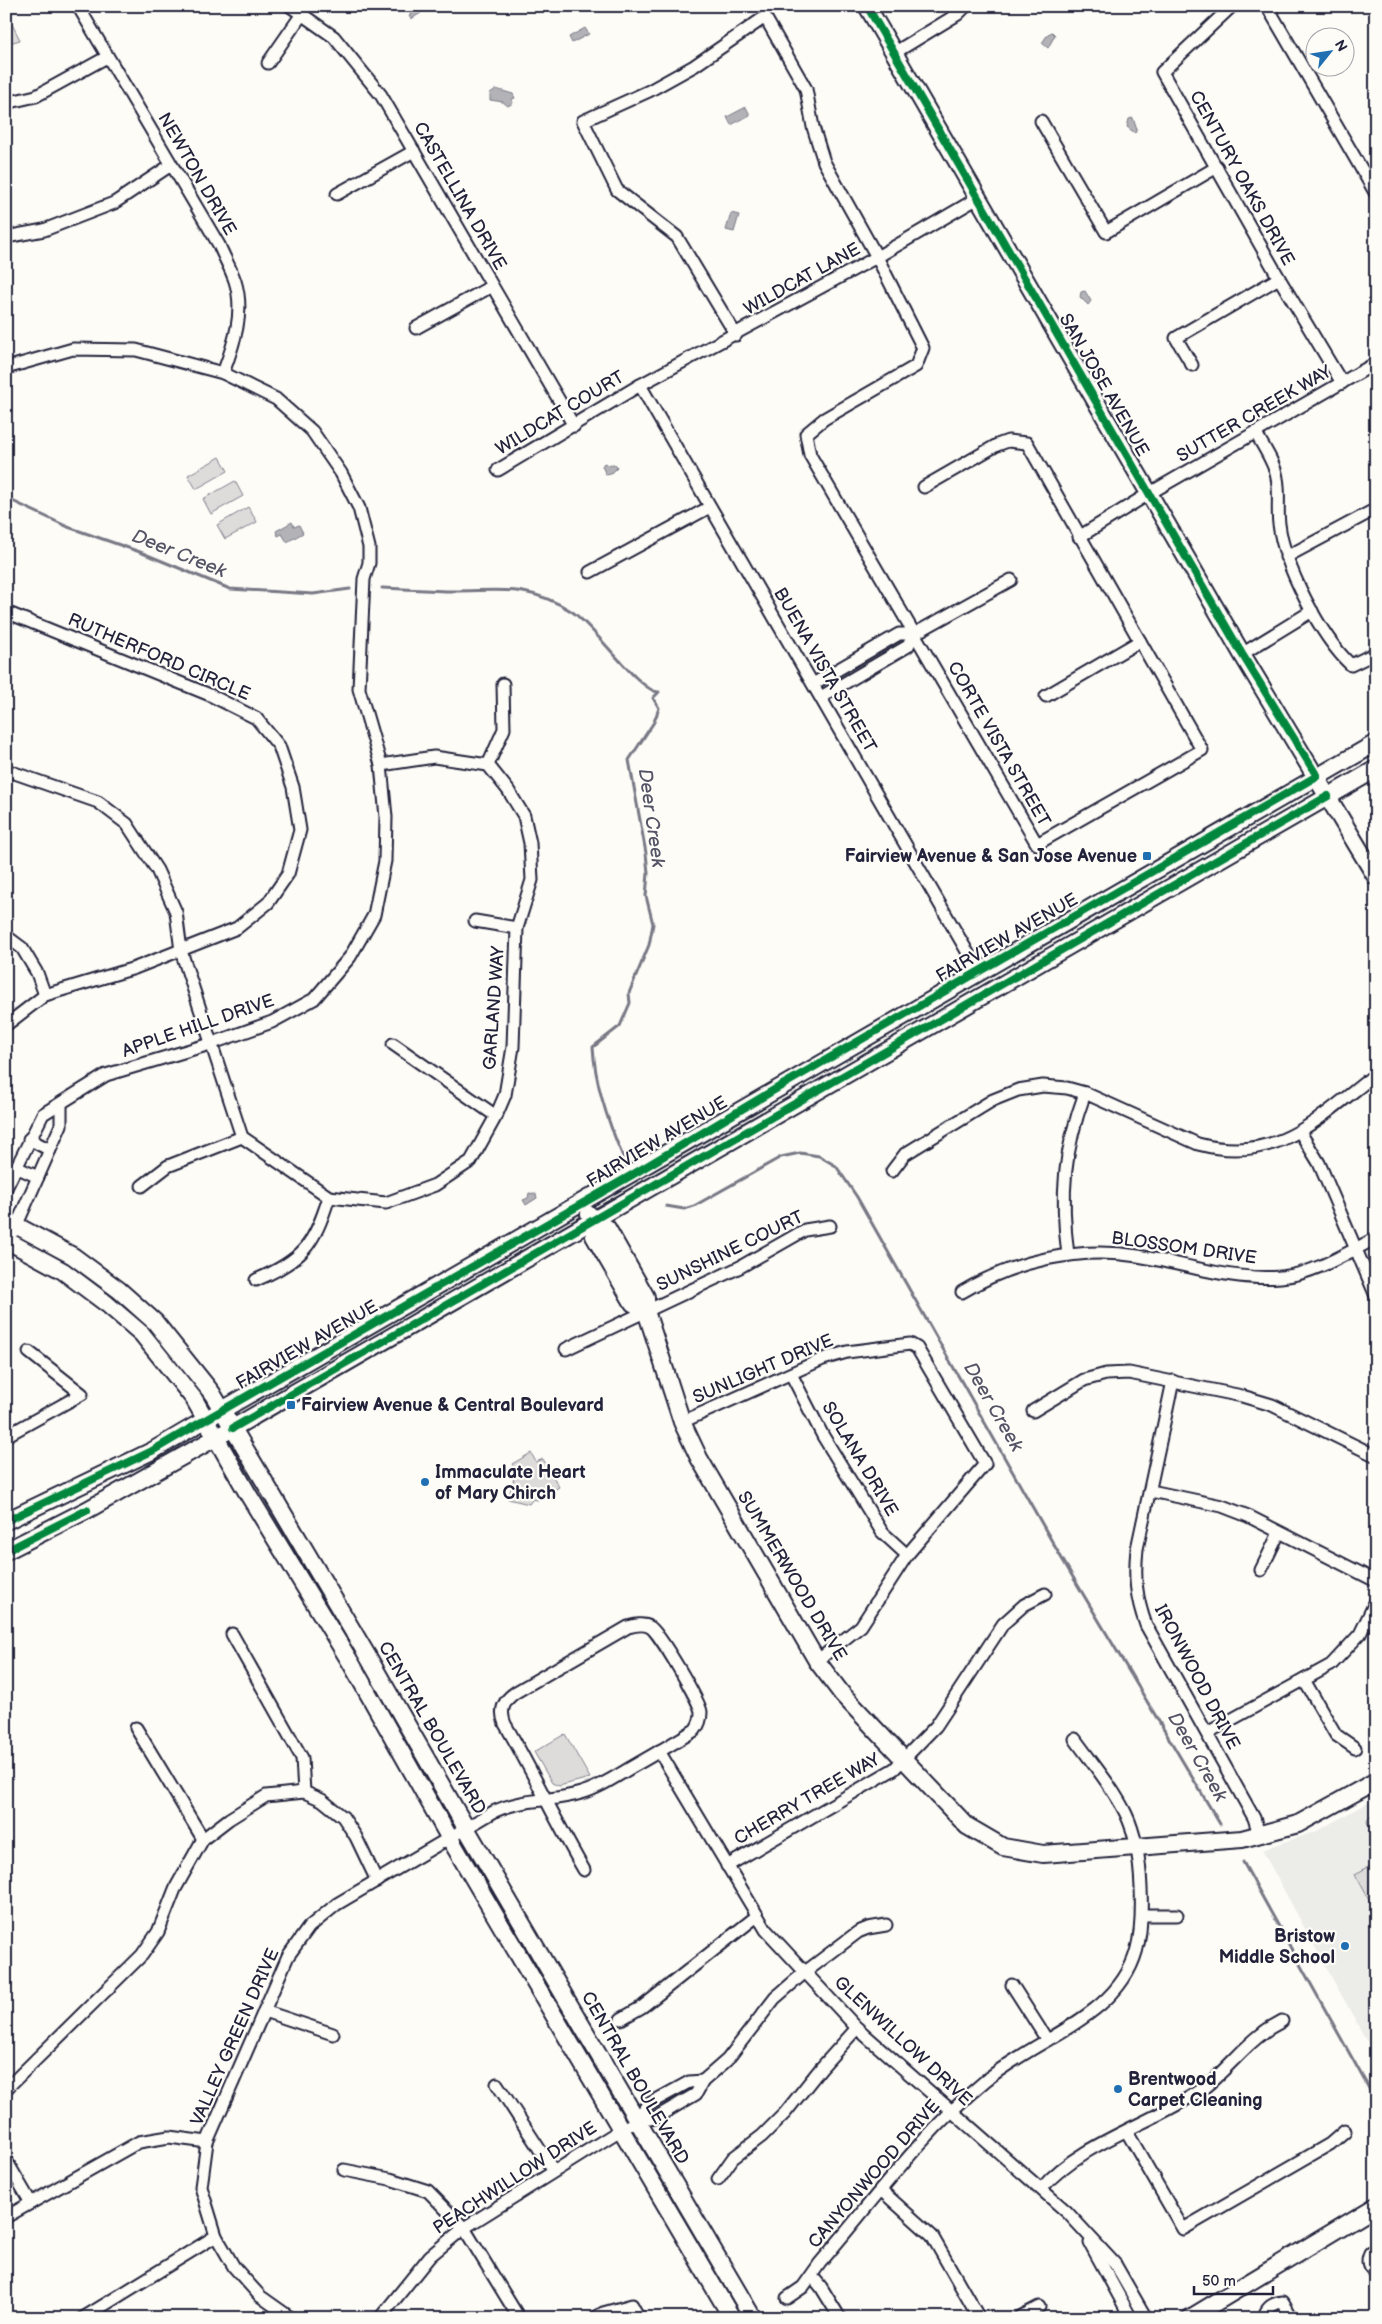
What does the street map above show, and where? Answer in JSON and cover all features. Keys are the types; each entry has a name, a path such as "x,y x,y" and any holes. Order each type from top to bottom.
{"street":[{"name":"NEWTON DRIVE","path":"78,6 106,57 219,246 236,282 239,316 232,349 223,373"},
{"name":"CASTELLINA DRIVE","path":"290,6 334,37 350,54 381,95 574,426"},
{"name":"SAN JOSE AVENUE","path":"867,6 1242,654 1376,877"},
{"path":"894,52 958,14 966,6"},
{"name":"CENTURY OAKS DRIVE","path":"1232,6 1162,72 1279,278 1342,384"},
{"path":"1267,6 1371,174 1376,194"},
{"path":"268,63 302,14"},
{"path":"736,335 677,237 617,190 583,121 649,90 694,66 765,17 806,89 813,127 824,162 877,257"},
{"path":"6,103 36,96 106,57"},
{"path":"1041,121 1106,232 1217,167"},
{"path":"337,194 414,151"},
{"path":"6,237 44,230 114,203 171,165"},
{"name":"WILDCAT LANE","path":"640,386 877,257 978,198"},
{"name":"CORTE VISTA STREET","path":"877,257 923,348 916,366 824,419 806,434 810,455 1038,844 1202,750 1027,443 1008,441 997,445 924,487"},
{"path":"1192,365 1176,338 1279,278"},
{"path":"416,328 492,286"},
{"name":"APPLE HILL DRIVE","path":"6,368 73,348 136,350 223,373 276,399 312,431 341,473 359,508 369,547 369,564 364,579 359,689 381,765 386,818 385,861 374,915 350,957 314,999 272,1022 210,1044 106,1075 43,1114 6,1188"},
{"name":"SUTTER CREEK WAY","path":"1079,537 1150,493 1376,363"},
{"name":"WILDCAT COURT","path":"498,470 640,386"},
{"name":"BUENA VISTA STREET","path":"640,386 979,972"},
{"path":"1256,433 1277,477 1278,524 1286,557 1312,611 1340,655 1351,665 1376,653"},
{"path":"590,572 710,507"},
{"path":"1286,557 1376,509"},
{"path":"813,684 899,634 914,634 1011,580"},
{"path":"1242,654 1312,611"},
{"name":"RUTHERFORD CIRCLE","path":"6,612 256,718 279,746 293,787 300,830 288,874 268,903 236,928 135,968 45,995 6,1025"},
{"path":"821,697 908,646 914,634"},
{"path":"1046,696 1140,642"},
{"path":"381,765 434,757 488,765 504,728 503,684"},
{"name":"FAIRVIEW AVENUE","path":"6,1521 152,1451 1376,743"},
{"name":"GARLAND WAY","path":"242,1136 329,1197 386,1203 436,1185 471,1161 496,1116 505,1095 513,1047 517,928 532,880 530,843 524,816 508,790 488,765"},
{"name":"FAIRVIEW AVENUE","path":"6,1551 87,1510 216,1438 1376,769"},
{"path":"6,770 98,802 128,824 157,870 176,912 181,951 210,1044 242,1136 168,1166 142,1186"},
{"path":"475,921 517,928"},
{"path":"6,936 22,948 37,974 45,995"},
{"path":"393,1044 496,1116"},
{"path":"892,1171 905,1154 993,1100 1018,1090 1043,1086 1067,1088 1085,1093 1198,1144 1244,1150 1263,1147 1300,1132 1376,1074"},
{"path":"1068,1254 1064,1220 1066,1166 1073,1126 1085,1093"},
{"path":"7,1243 12,1223 38,1177 61,1126 61,1104"},
{"path":"1300,1132 1319,1162 1376,1296"},
{"path":"29,1139 50,1150"},
{"path":"16,1167 38,1177"},
{"path":"256,1280 282,1269 304,1251 319,1229 329,1197"},
{"name":"SUMMERWOOD DRIVE","path":"583,1203 593,1220 607,1228 646,1297 646,1311 682,1422 698,1458 817,1661 842,1694 966,1826 1003,1847 1043,1854 1137,1848"},
{"name":"CENTRAL BOULEVARD","path":"12,1223 73,1256 118,1290 155,1322 194,1369 223,1410 753,2318"},
{"name":"SUNSHINE COURT","path":"566,1349 740,1267 805,1230 830,1226"},
{"name":"BLOSSOM DRIVE","path":"962,1292 1003,1271 1068,1254 1137,1256 1229,1276 1282,1277 1301,1273 1376,1238"},
{"name":"CENTRAL BOULEVARD","path":"7,1243 63,1271 107,1304 142,1334 180,1380 206,1420 351,1664 449,1837 732,2318"},
{"name":"SUNLIGHT DRIVE","path":"682,1422 823,1359 847,1352 910,1344 917,1348 985,1464 907,1555"},
{"path":"6,1436 82,1394 29,1352"},
{"path":"1033,1411 1084,1380 1106,1374 1129,1373 1242,1396 1272,1405 1376,1456"},
{"name":"SOLANA DRIVE","path":"791,1374 823,1436 882,1532 907,1555"},
{"name":"IRONWOOD DRIVE","path":"1173,1381 1137,1549 1135,1576 1138,1602 1146,1624 1254,1818 1259,1834"},
{"path":"1151,1490 1222,1506 1248,1516 1376,1581"},
{"path":"1261,1570 1279,1533"},
{"path":"817,1661 861,1626 907,1555"},
{"name":"CHERRY TREE WAY","path":"727,1866 894,1769 936,1726 1003,1624 1024,1604 1045,1594"},
{"path":"1207,1733 1331,1665 1360,1634 1376,1601"},
{"name":"VALLEY GREEN DRIVE","path":"291,2318 254,2288 234,2267 216,2236 201,2187 207,2142 288,1956 309,1927 337,1904 449,1837 507,1806 546,1798 570,1796 591,1789 695,1730 701,1711 655,1630 649,1626 640,1624 628,1628 516,1692 506,1700 502,1711 505,1724 546,1798"},
{"path":"232,1634 302,1758 304,1792"},
{"path":"1304,1680 1336,1735 1355,1748"},
{"path":"136,1728 203,1839"},
{"name":"CANYONWOOD DRIVE","path":"787,2298 803,2287 820,2263 939,2122 1004,2066 1100,2005 1118,1986 1129,1970 1136,1954 1142,1930 1143,1915 1137,1848 1121,1804 1075,1739"},
{"name":"GLENWILLOW DRIVE","path":"659,1751 757,1916 804,1973 858,2028 1067,2212 1115,2264 1146,2318"},
{"path":"1137,1848 1242,1839 1298,1824 1376,1781"},
{"path":"6,2088 142,1955 158,1932 175,1889 203,1839 229,1819 266,1796 304,1792 322,1800 343,1817 356,1837 377,1881"},
{"path":"546,1798 584,1870"},
{"path":"1143,1915 1177,1915"},
{"path":"621,2019 642,2008 757,1916"},
{"name":"PEACHWILLOW DRIVE","path":"380,2318 430,2256 464,2228 553,2170 637,2121 647,2105 689,2082 703,2081 727,2060 775,1998 804,1973 858,1932 886,1925"},
{"path":"1012,1985 1047,2040"},
{"path":"264,2011 333,2034"},
{"path":"1042,2188 1052,2176 1072,2162 1200,2090 1219,2076 1263,2033 1282,2021"},
{"path":"718,2179 733,2158 762,2136 785,2113 821,2068 858,2028"},
{"path":"497,2084 553,2170"},
{"path":"1127,2132 1183,2229 1330,2144 1345,2131"},
{"path":"6,2217 139,2142 169,2137 207,2142"},
{"path":"6,2160 31,2203"},
{"path":"344,2170 428,2190 464,2228 519,2318"},
{"path":"882,2191 932,2236 979,2318"},
{"path":"1190,2318 1376,2206"},
{"name":"GLENWILLOW DRIVE","path":"1084,2232 1131,2318"},
{"path":"83,2318 216,2236"},
{"path":"1376,2249 1370,2253 1367,2262 1376,2272"},
{"path":"812,2276 840,2318"},
{"path":"1264,2318 1266,2309 1275,2303 1283,2302 1292,2318"},
{"path":"595,2318 603,2313 632,2305 639,2318"},
{"path":"1018,2318 1039,2308"}],"shaded area":[{"path":"404,6 417,6 421,13 411,19 409,16 411,15"},
{"path":"6,12 20,40 6,44"},
{"path":"585,28 589,34 572,43 569,37"},
{"path":"1052,32 1055,35 1048,48 1042,43 1048,34"},
{"path":"496,89 513,94 515,98 512,99 513,103 508,106 503,102 490,100 490,93"},
{"path":"746,107 750,115 731,125 727,117"},
{"path":"1133,118 1137,130 1135,133 1127,127 1129,119"},
{"path":"731,213 739,215 734,232 726,230"},
{"path":"1085,291 1091,301 1088,305 1080,297 1081,292"},
{"path":"220,457 228,471 196,489 188,475"},
{"path":"604,463 616,465 617,468 611,474 606,475 602,466"},
{"path":"235,481 243,496 211,514 203,499"},
{"path":"248,507 257,522 225,539 217,525"},
{"path":"292,522 294,527 299,525 303,533 287,542 282,534 278,536 276,531"},
{"path":"529,1193 536,1194 537,1198 526,1205 523,1200 528,1198"},
{"path":"531,1453 536,1462 543,1459 559,1487 537,1500 533,1499 529,1504 508,1499 516,1471 512,1464"},
{"path":"565,1734 590,1778 559,1786 552,1783 534,1752"},
{"name":"Bristow Middle School","path":"1376,1798 1376,2058 1262,1850 1317,1831"},
{"path":"1376,1814 1376,1840 1367,1822 1368,1818"},
{"path":"1374,1864 1376,1868 1375,1910 1355,1874"}],"waterway":[{"name":"Deer Creek","path":"6,498 68,527 140,552 230,589 313,594 350,589"},
{"name":"Deer Creek","path":"382,588 446,591 495,590 524,592 539,596 571,611 580,618 640,682 659,692 653,698 659,708 654,722 629,760 646,853 648,873 646,896 653,924 649,945 629,993 630,1003 620,1026 593,1047 594,1061 604,1104 624,1159"},
{"name":"Deer Creek","path":"666,1206 684,1209 694,1206 781,1157 800,1153 819,1156 836,1166 857,1197 1058,1552 1220,1824"},
{"name":"Deer Creek","path":"1243,1862 1376,2101"}],"cycle path":[{"path":"6,1521 152,1451 632,1175 774,1090 1317,776 1242,654 867,6"},
{"path":"233,1428 1328,796"},
{"path":"6,1551 87,1510"}],"place":[{"name":"Fairview Avenue & San Jose Avenue","path":"1147,856"},
{"name":"Fairview Avenue & Central Boulevard","path":"291,1405"},
{"name":"Immaculate Heart of Mary Chirch","path":"425,1482"},
{"name":"Bristow Middle School","path":"1345,1946"},
{"name":"Brentwood Carpet Cleaning","path":"1118,2089"}]}
